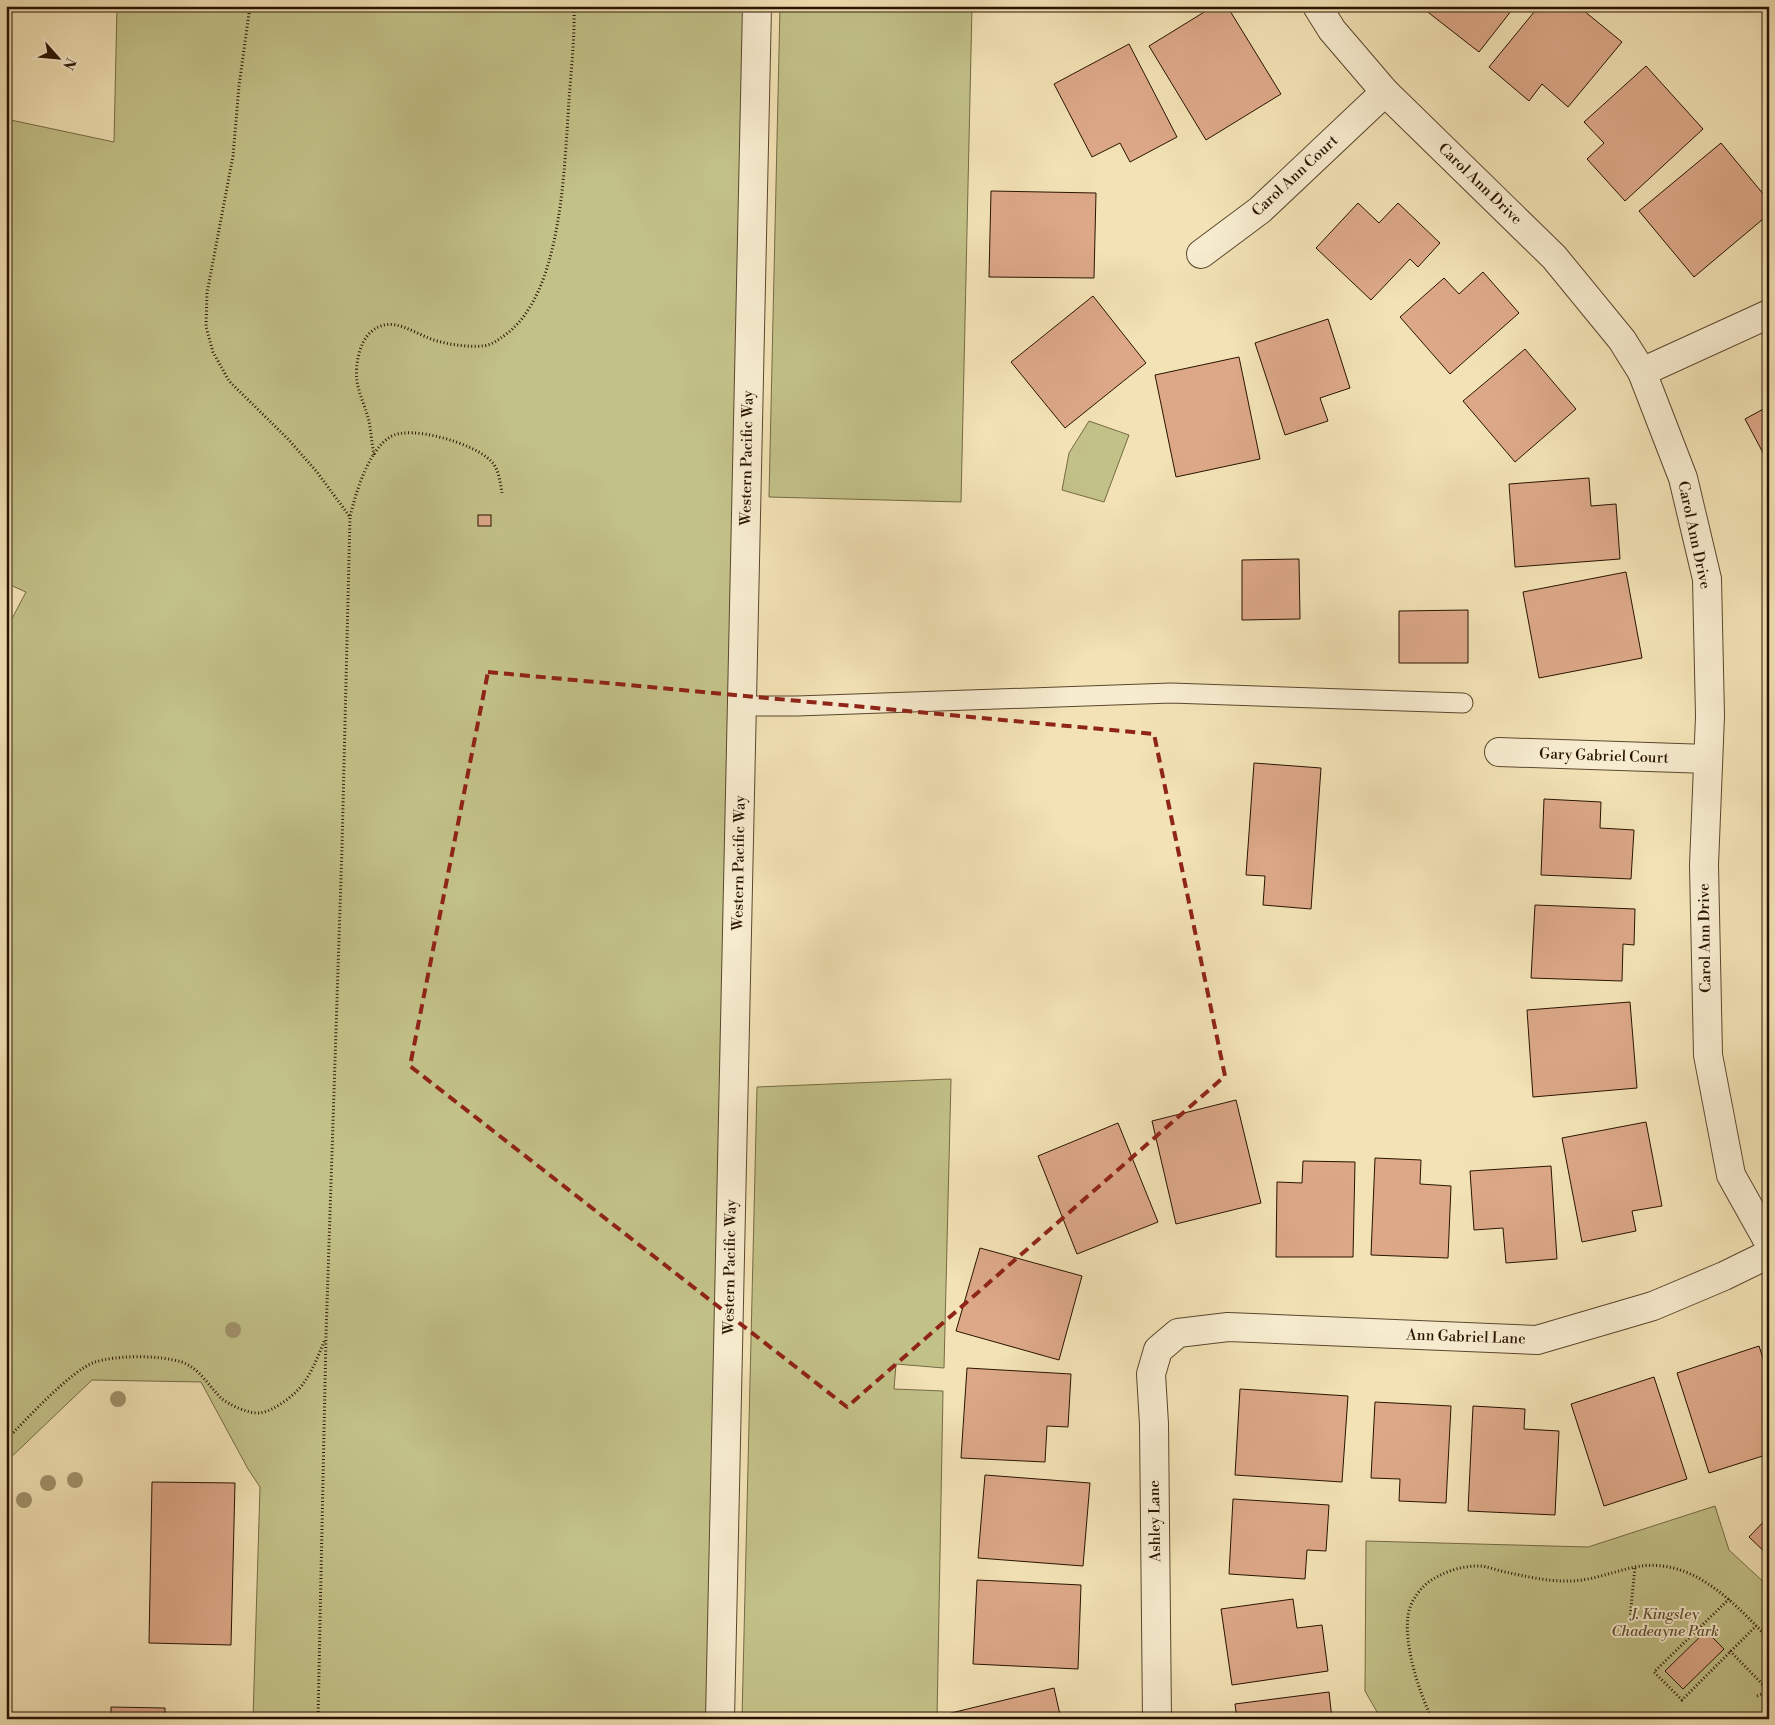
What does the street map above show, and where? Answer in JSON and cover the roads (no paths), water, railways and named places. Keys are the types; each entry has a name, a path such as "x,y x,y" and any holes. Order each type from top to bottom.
{"street":[{"name":"Western Pacific Way","path":"720,1719 757,6"},
{"name":"Carol Ann Drive","path":"1317,6 1332,30 1384,92 1554,257 1622,340 1642,372 1683,478 1707,579 1710,716 1704,865 1708,1054 1731,1175 1769,1244"},
{"name":"Carol Ann Court","path":"1201,254 1260,210 1384,92"},
{"path":"1642,372 1769,314"},
{"name":"Gary Gabriel Court","path":"1499,752 1708,759"},
{"name":"Ann Gabriel Lane","path":"1178,1333 1228,1327 1537,1340 1653,1306 1724,1276 1769,1254"},
{"name":"Ashley Lane","path":"1157,1719 1154,1424 1151,1374 1158,1350 1178,1333"}],"lane":[{"path":"742,706 797,706 1170,693 1464,703"}],"park label":[{"name":"J. Kingsley Chadeayne Park","path":"1665,1622"}]}
